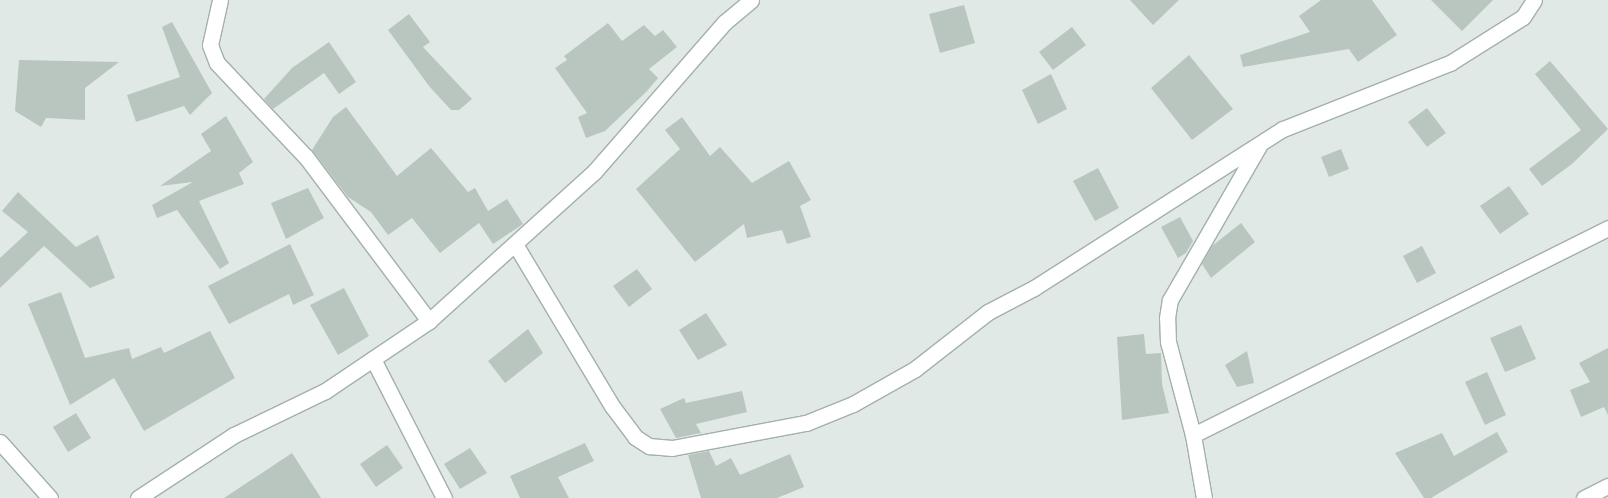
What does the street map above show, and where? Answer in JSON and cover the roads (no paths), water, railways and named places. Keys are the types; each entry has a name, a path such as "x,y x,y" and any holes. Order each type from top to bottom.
{"street":[{"path":"220,0 210,46 217,63 306,157 429,321"},
{"path":"138,498 234,435 325,391 429,321 594,172 724,22 751,0"},
{"path":"515,244 612,406 635,437 650,446 672,448 806,423 853,404 914,369 988,312 1034,288 1261,143 1310,116 1450,63 1523,17 1534,0"},
{"path":"1204,498 1193,435 1168,342 1170,300 1261,143"},
{"path":"1193,435 1608,228"},
{"path":"373,359 444,498"},
{"path":"0,442 50,498"},
{"path":"1584,498 1608,486"}]}
